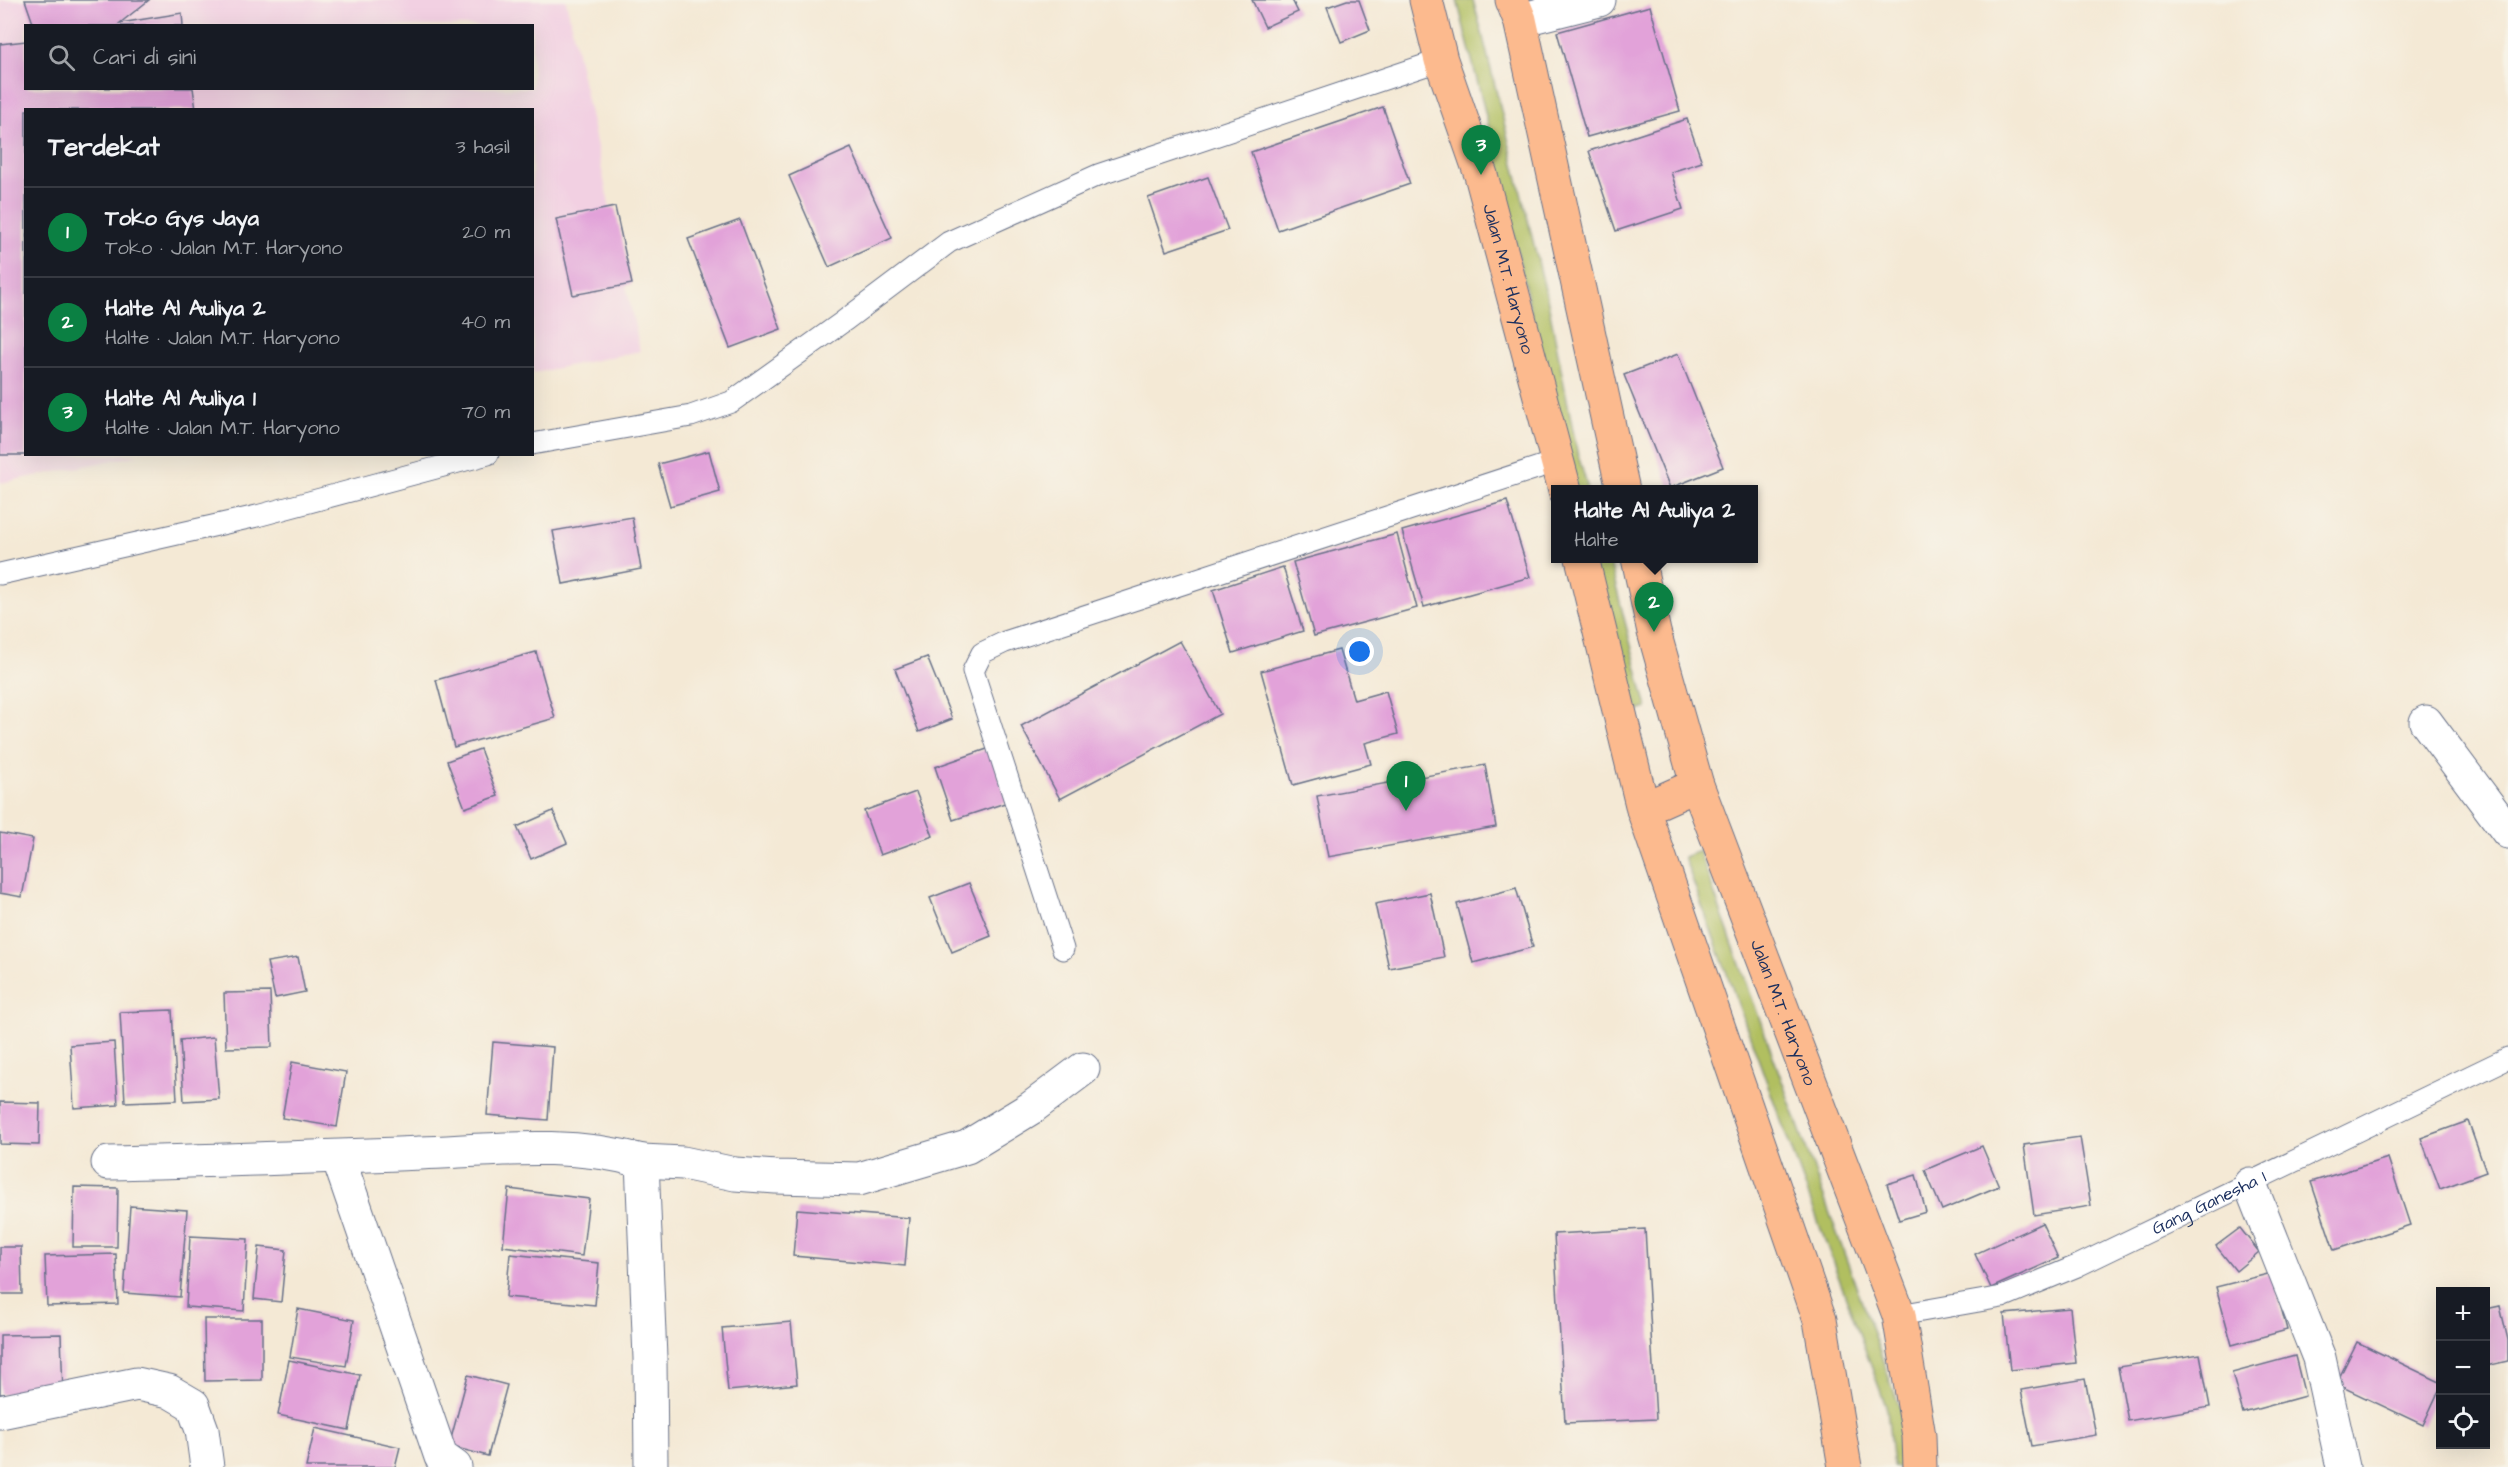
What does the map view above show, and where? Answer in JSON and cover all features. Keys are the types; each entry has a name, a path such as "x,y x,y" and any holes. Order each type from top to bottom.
{"highway":[{"name":"Jalan M.T. Haryono","path":"1426,0 1441,60 1480,175 1561,475"},
{"path":"1516,10 1622,485"},
{"path":"1583,563 1642,809 1820,1320 1845,1467"},
{"name":"Jalan M.T. Haryono","path":"1639,563 1654,632 1696,784 1899,1315 1919,1436 1920,1467"},
{"path":"1642,809 1696,784"}],"street":[{"path":"1516,10 1599,0"},
{"path":"2426,722 2508,832"},
{"path":"108,1163 338,1157 553,1147 612,1153 642,1161 683,1163 735,1174 859,1179 967,1147 1031,1108 1083,1069"},
{"path":"338,1157 441,1457 454,1467"},
{"path":"642,1161 650,1358 651,1467"},
{"path":"2250,1184 2319,1358 2343,1467"},
{"path":"0,1412 137,1384 169,1391 192,1405 202,1430 207,1467"}],"lane":[{"path":"534,444 691,416 731,402 949,242 1098,175 1441,60"},
{"path":"0,574 257,516 481,456"},
{"path":"1064,949 973,671 982,653 1005,642 1561,475"},
{"name":"Gang Ganesha 1","path":"1899,1315 2002,1297 2078,1266 2508,1058"}],"shaded area":[{"path":"0,0 566,0 640,351 534,373 534,108 24,108 24,456 134,456 0,483"}],"green space":[{"path":"1457,0 1473,0 1481,29 1548,302 1577,451 1587,485 1570,485 1493,144"},
{"path":"1592,563 1610,563 1647,708 1633,712"},
{"path":"1699,851 1900,1408 1907,1467 1893,1467 1887,1409 1684,857"}],"building":[{"path":"25,0 149,0 120,23 182,13 183,24 33,24"},
{"path":"1252,0 1292,0 1298,12 1265,27"},
{"path":"1347,0 1359,0 1370,30 1341,42 1327,7"},
{"path":"1650,6 1680,111 1587,137 1557,32"},
{"path":"24,41 24,90 193,90 196,108 24,108 24,455 0,455 0,44"},
{"path":"1383,107 1410,184 1278,230 1251,152"},
{"path":"1687,119 1702,162 1671,172 1683,209 1616,231 1589,151"},
{"path":"851,148 892,238 829,267 789,176"},
{"path":"1208,177 1228,230 1166,251 1148,198"},
{"path":"615,207 632,284 573,295 556,219"},
{"path":"740,220 781,329 730,348 688,239"},
{"path":"1678,354 1723,467 1678,485 1669,485 1624,375"},
{"path":"709,451 720,492 670,506 658,464"},
{"path":"1507,501 1530,577 1424,607 1402,531"},
{"path":"632,517 641,569 563,584 553,531"},
{"path":"1397,534 1417,608 1314,636 1293,562"},
{"path":"1283,567 1303,631 1233,653 1213,590"},
{"path":"1180,641 1220,714 1060,799 1021,726"},
{"path":"1339,650 1354,700 1386,691 1398,734 1365,743 1371,764 1293,785 1261,671"},
{"path":"536,652 555,718 454,747 436,680"},
{"path":"927,657 952,719 919,732 895,669"},
{"path":"990,748 1008,802 953,820 935,767"},
{"path":"480,749 498,796 465,808 447,761"},
{"path":"1485,765 1496,827 1328,857 1317,796"},
{"path":"916,792 933,836 880,855 864,811"},
{"path":"553,811 567,843 531,859 517,827"},
{"path":"0,833 33,839 22,897 0,893"},
{"path":"969,883 991,936 952,952 930,898"},
{"path":"1516,888 1533,947 1473,963 1457,904"},
{"path":"1430,893 1444,957 1389,968 1375,904"},
{"path":"298,957 305,992 275,998 267,962"},
{"path":"270,992 272,1047 226,1048 224,993"},
{"path":"172,1010 177,1100 125,1102 120,1012"},
{"path":"214,1037 219,1099 184,1101 180,1040"},
{"path":"114,1042 118,1105 74,1108 70,1045"},
{"path":"493,1042 553,1047 548,1120 487,1115"},
{"path":"292,1062 346,1072 337,1127 282,1118"},
{"path":"0,1102 40,1103 39,1145 0,1144"},
{"path":"2468,1121 2486,1172 2440,1189 2421,1138"},
{"path":"2080,1137 2091,1206 2034,1215 2024,1145"},
{"path":"1982,1146 1999,1186 1942,1210 1925,1170"},
{"path":"2388,1158 2410,1225 2334,1250 2311,1182"},
{"path":"1916,1175 1926,1212 1899,1220 1887,1184"},
{"path":"74,1187 118,1188 117,1247 73,1247"},
{"path":"509,1189 589,1199 582,1256 503,1246"},
{"path":"130,1206 187,1210 180,1297 124,1293"},
{"path":"797,1209 909,1218 905,1266 793,1256"},
{"path":"2042,1223 2058,1258 1991,1288 1975,1254"},
{"path":"2240,1228 2259,1252 2236,1271 2216,1246"},
{"path":"1645,1229 1656,1419 1565,1423 1554,1234"},
{"path":"190,1236 248,1239 244,1311 186,1307"},
{"path":"0,1247 21,1247 22,1294 0,1294"},
{"path":"259,1247 286,1250 281,1302 254,1299"},
{"path":"116,1254 118,1304 47,1306 45,1256"},
{"path":"510,1254 599,1263 595,1305 506,1297"},
{"path":"2272,1273 2287,1330 2232,1345 2216,1287"},
{"path":"2500,1306 2508,1340 2508,1361 2490,1365 2490,1341 2490,1308"},
{"path":"2070,1308 2076,1363 2010,1370 2004,1314"},
{"path":"298,1309 354,1320 346,1366 290,1357"},
{"path":"204,1319 262,1319 262,1380 205,1381"},
{"path":"791,1322 797,1384 728,1391 722,1328"},
{"path":"61,1334 63,1393 0,1394 0,1335"},
{"path":"2357,1342 2436,1380 2436,1397 2423,1425 2336,1384"},
{"path":"2200,1354 2210,1407 2128,1421 2118,1367"},
{"path":"2295,1356 2305,1396 2243,1413 2232,1373"},
{"path":"289,1360 360,1375 349,1430 278,1415"},
{"path":"468,1375 507,1385 488,1456 449,1446"},
{"path":"2085,1379 2096,1435 2032,1446 2021,1390"},
{"path":"315,1428 400,1447 395,1467 306,1467"}],"place":[{"name":"Halte Al Auliya 1","path":"1481,175"},
{"name":"Halte Al Auliya 2","path":"1654,632"},
{"name":"Toko Gys Jaya","path":"1406,811"}]}
